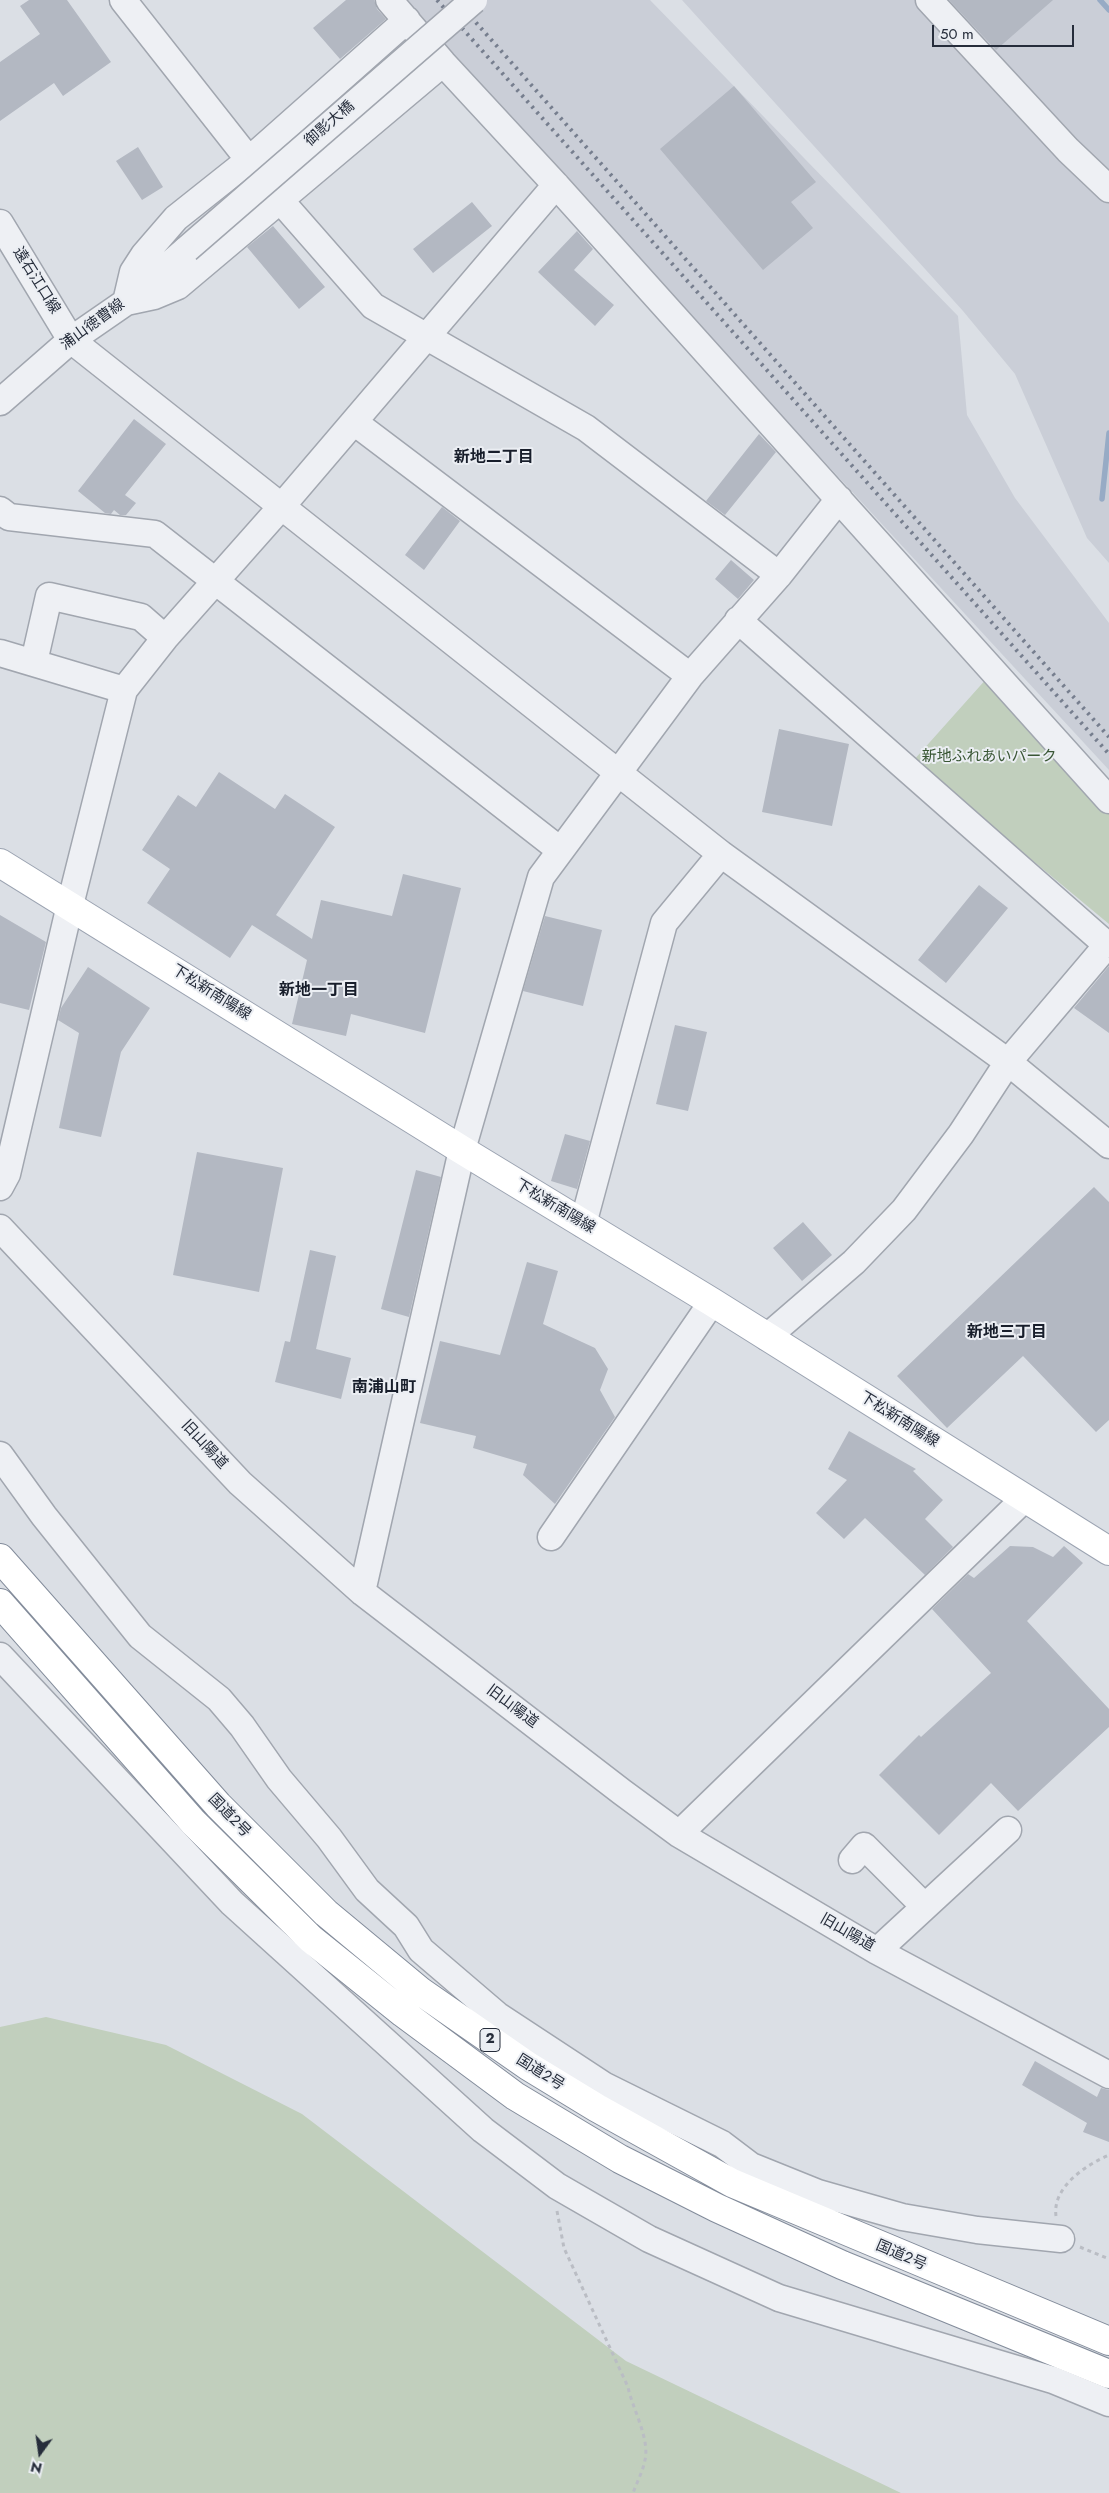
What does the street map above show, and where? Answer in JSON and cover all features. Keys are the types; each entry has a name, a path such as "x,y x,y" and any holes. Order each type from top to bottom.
{"main road":[{"name":"下松新南陽線","path":"0,864 70,905 462,1150 712,1302 1109,1551"},
{"name":"国道2号","path":"0,1558 218,1805 326,1913 420,1991 528,2066 601,2097 732,2183 1109,2342"},
{"name":"国道2号","path":"0,1603 193,1822 311,1939 403,2014 515,2096 620,2159 717,2208 1058,2368 1109,2374"}],"street":[{"path":"123,0 249,160"},
{"path":"389,0 443,63 556,185 1109,800"},
{"name":"御影大橋","path":"186,249 474,0"},
{"path":"929,0 1068,150 1109,190"},
{"path":"407,20 249,160 176,218 144,255 133,272 126,302 154,296 178,286 443,63"},
{"path":"0,1187 7,1174 70,905 124,690 165,638 282,506 556,185"},
{"path":"280,200 373,306 586,428 779,575"},
{"name":"遠石江口線","path":"0,223 72,340"},
{"name":"浦山徳曹線","path":"0,402 72,340 126,302 186,249"},
{"path":"72,340 721,854 1008,1062 1109,1145"},
{"path":"354,422 690,676"},
{"path":"362,1592 462,1150 541,877 690,676 779,575 839,499"},
{"path":"0,510 9,518 155,534 215,583 560,850"},
{"path":"34,662 49,596 142,617 165,638"},
{"path":"738,620 1108,944 1008,1062 961,1134 904,1210 854,1262 766,1337"},
{"path":"0,653 124,690"},
{"path":"583,1224 664,923 721,854"},
{"name":"旧山陽道","path":"0,1228 240,1483 362,1592 679,1834 877,1951 1109,2075"},
{"path":"551,1538 712,1302"},
{"path":"0,1455 44,1516 140,1636 219,1699 242,1726 279,1779 329,1838 367,1890 406,1926 421,1950 497,2015 601,2097 722,2144 751,2166 818,2193 902,2217 977,2230 1061,2239"},
{"path":"679,1834 1024,1499"},
{"path":"37,1695 83,1653"},
{"path":"0,1656 232,1903 343,2001 483,2130 557,2186 649,2238 778,2298 1058,2368 1109,2403"},
{"path":"877,1951 1008,1830"},
{"path":"852,1860 864,1846 924,1906"}],"path":[{"path":"1109,2155 1076,2174 1058,2196 1055,2213 1061,2239 1109,2259"},
{"path":"560,2224 564,2248 624,2378 641,2428 646,2458 633,2493"}],"shaded area":[{"path":"401,0 650,0 958,316 967,415 1015,498 1109,623 1109,770 448,54"},
{"path":"682,0 1109,0 1109,563 1087,538 1015,374 963,311"}],"green space":[{"name":"新地ふれあいパーク","path":"988,677 1109,811 1109,924 913,761"},
{"path":"46,2017 166,2045 302,2114 626,2361 901,2493 0,2493 0,2027"}],"building":[{"path":"29,0 67,0 111,62 63,96 54,83 0,121 0,62 40,34 20,6"},
{"path":"346,0 374,0 377,9 386,19 340,59 313,28"},
{"path":"949,0 1053,0 996,50"},
{"path":"734,86 816,182 791,202 813,228 763,270 660,149"},
{"path":"138,147 163,187 142,200 116,161"},
{"path":"472,202 492,226 433,273 413,249"},
{"path":"273,226 325,287 299,309 247,247"},
{"path":"577,231 593,249 574,270 614,305 595,326 538,272"},
{"path":"134,419 166,444 125,495 136,503 126,515 120,515 114,510 111,514 105,513 78,491"},
{"path":"759,434 776,452 725,515 706,501"},
{"path":"442,507 460,521 424,570 405,555"},
{"path":"731,560 754,580 738,599 715,579"},
{"path":"779,729 849,744 832,826 762,812"},
{"path":"219,772 275,809 285,794 335,827 276,915 312,939 321,900 392,916 403,874 461,888 425,1033 351,1014 346,1036 292,1024 307,960 252,925 230,958 147,903 170,869 142,850 178,795 196,807"},
{"path":"979,885 1008,908 946,983 918,960"},
{"path":"0,915 46,942 29,1010 0,1003"},
{"path":"545,916 602,930 583,1006 523,991"},
{"path":"1109,966 1109,1033 1074,1008"},
{"path":"88,967 150,1008 121,1052 101,1137 59,1128 79,1033 58,1020 61,1008"},
{"path":"675,1025 707,1032 688,1111 656,1104"},
{"path":"565,1134 590,1141 577,1189 551,1181"},
{"path":"197,1152 283,1168 259,1292 173,1275"},
{"path":"416,1170 441,1177 409,1317 381,1309"},
{"path":"1094,1187 1109,1202 1109,1420 1096,1432 1023,1356 947,1428 897,1376"},
{"path":"803,1222 832,1255 802,1281 773,1248"},
{"path":"310,1250 336,1256 316,1349 351,1358 341,1399 275,1382 285,1341 290,1342"},
{"path":"527,1262 558,1271 543,1324 595,1348 608,1369 600,1390 615,1417 555,1504 523,1475 527,1464 473,1448 476,1436 420,1423 440,1341 500,1355"},
{"path":"849,1431 916,1469 913,1471 943,1500 925,1519 953,1547 925,1575 865,1518 844,1539 816,1513 847,1480 828,1469"},
{"path":"1010,1546 1033,1547 1053,1557 1064,1546 1083,1563 1027,1621 1109,1709 1109,1727 1018,1811 991,1783 939,1835 879,1775 919,1735 921,1737 991,1673 932,1609 968,1574 974,1578"},
{"path":"1035,2061 1097,2097 1101,2088 1109,2090 1109,2142 1083,2132 1087,2123 1022,2085"}],"waterway":[{"path":"1100,0 1109,10"},
{"path":"1102,499 1109,433"}],"railway":[{"path":"437,0 1109,754"},
{"path":"456,0 1109,737"}],"district":[{"name":"新地二丁目","path":"494,458"},
{"name":"新地一丁目","path":"319,991"},
{"name":"新地三丁目","path":"1007,1333"},
{"name":"南浦山町","path":"384,1388"}]}
